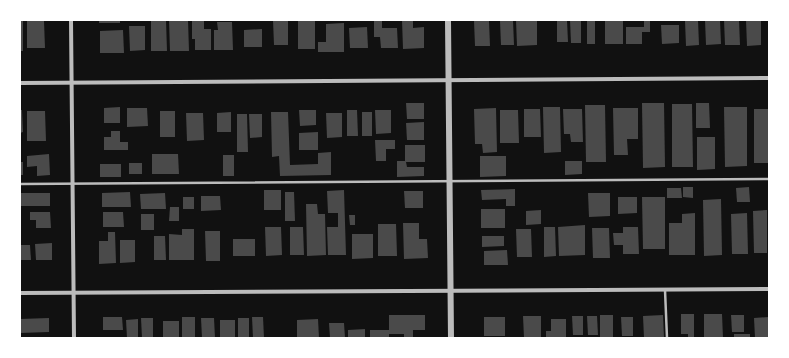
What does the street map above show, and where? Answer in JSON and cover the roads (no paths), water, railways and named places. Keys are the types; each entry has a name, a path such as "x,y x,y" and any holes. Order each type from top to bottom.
{"street":[{"path":"72,20 74,338"},
{"path":"448,20 451,338"},
{"path":"20,83 769,78"},
{"path":"20,294 769,289"}],"lane":[{"path":"20,184 769,179"},
{"path":"665,290 667,338"}]}
